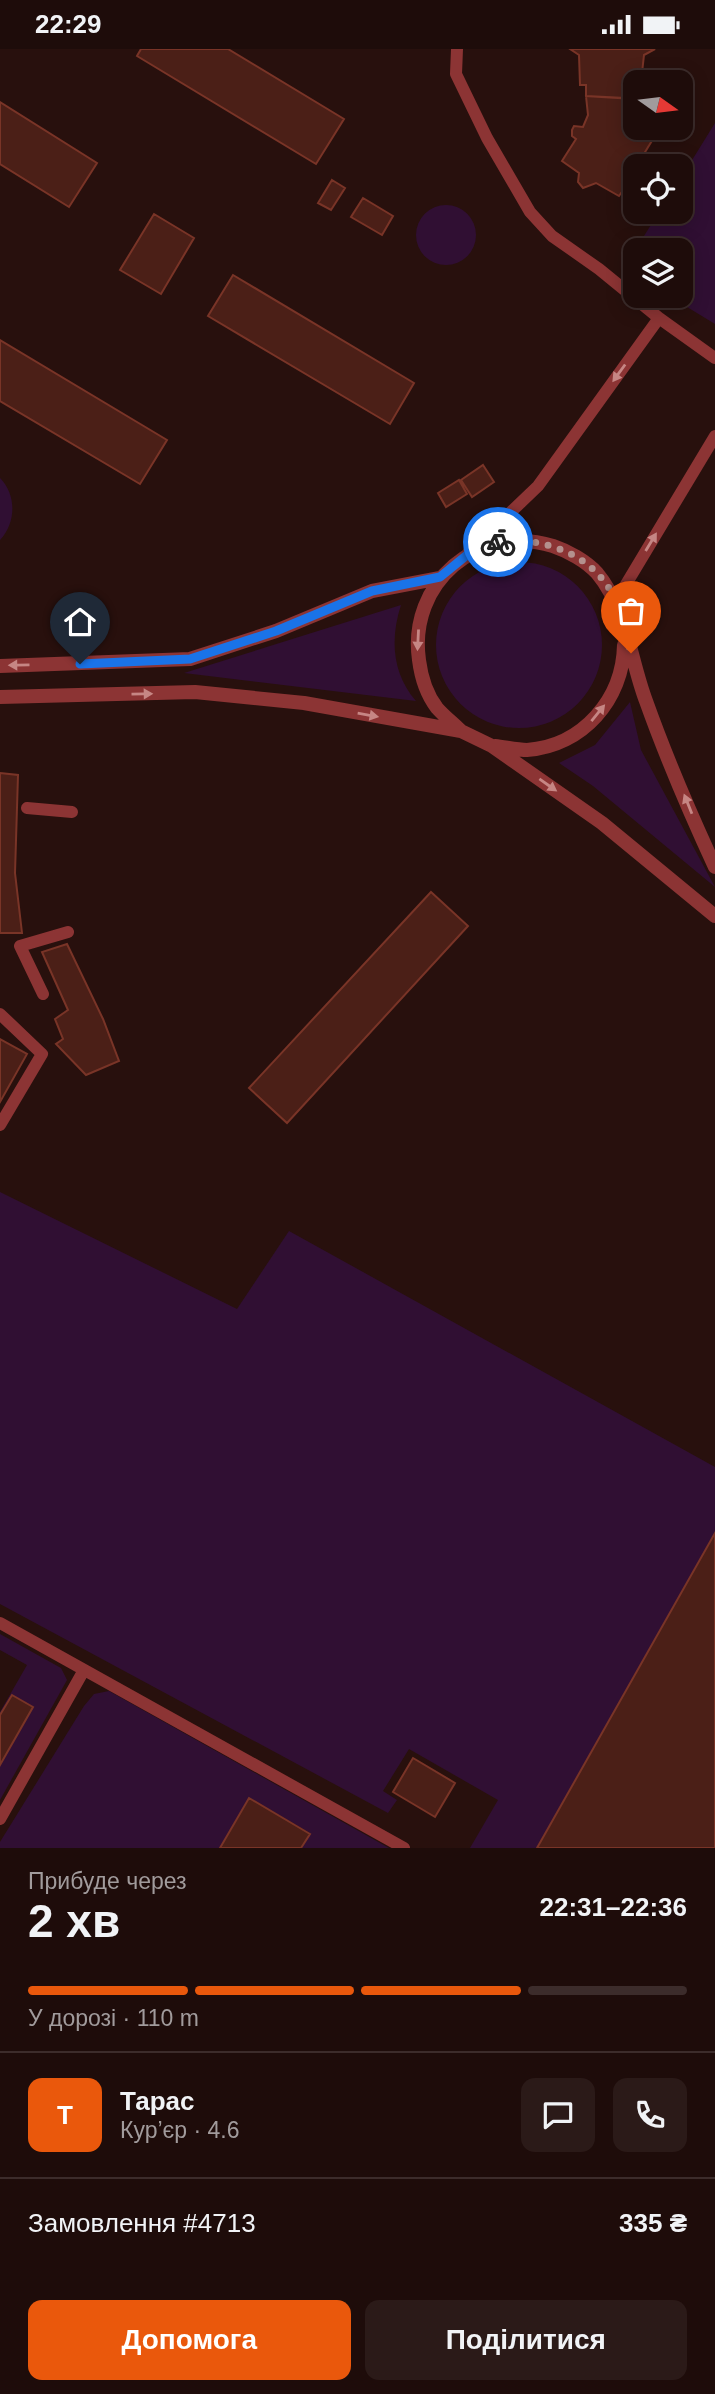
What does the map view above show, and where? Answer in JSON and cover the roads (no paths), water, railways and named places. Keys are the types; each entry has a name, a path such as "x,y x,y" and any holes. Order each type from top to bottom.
{"street":[{"path":"461,731 436,707 421,676 416,642 423,607 440,577 467,555 499,542 534,541 568,551 596,572 616,601 645,700 715,867"},
{"path":"0,666 190,659 276,631 372,591 440,577"},
{"path":"492,746 527,750 561,742 590,724 612,697 624,664 624,630"},
{"path":"0,697 195,692 304,703 461,731 492,746 602,823 715,916"}],"lane":[{"path":"457,49 456,74 487,138 530,212 552,236 599,269 706,356"},
{"path":"467,555 538,486 659,318"},
{"path":"616,601 715,436"},
{"path":"27,808 72,812"},
{"path":"43,994 20,946 68,932"},
{"path":"0,1014 42,1054 0,1125"},
{"path":"0,1623 404,1848"},
{"path":"0,1819 84,1670"}]}
